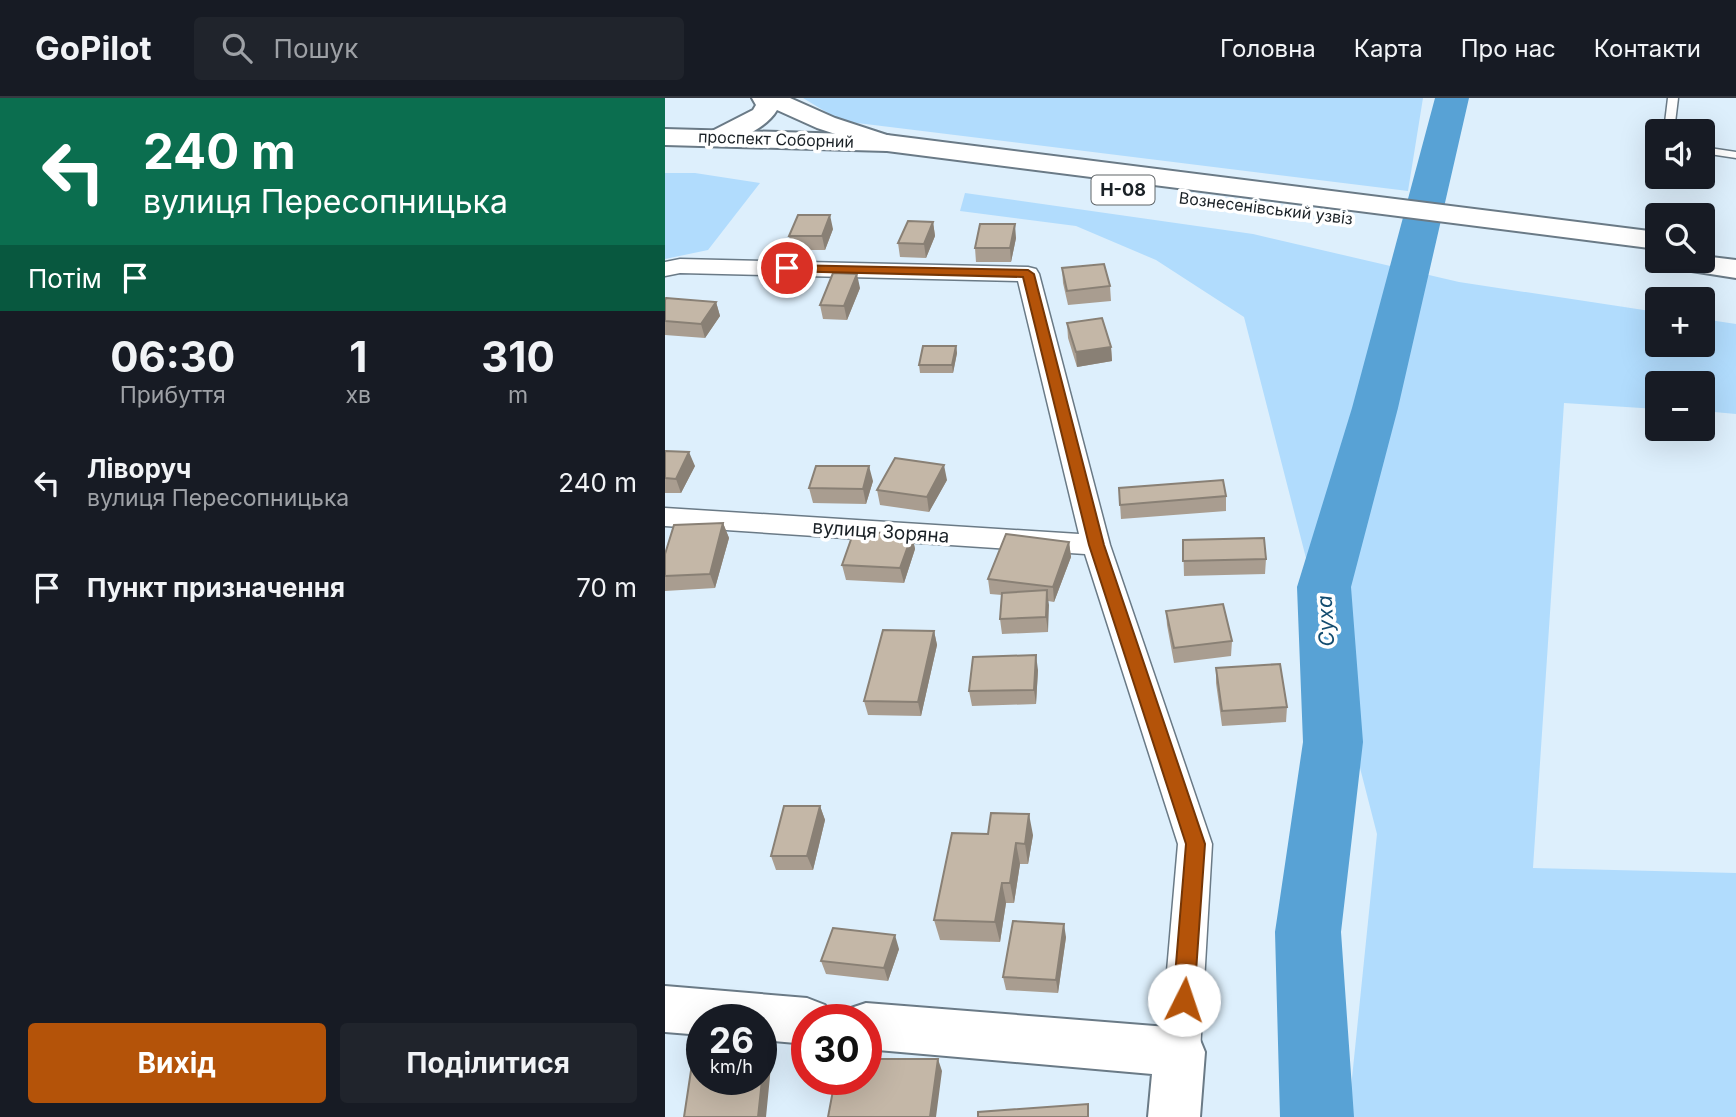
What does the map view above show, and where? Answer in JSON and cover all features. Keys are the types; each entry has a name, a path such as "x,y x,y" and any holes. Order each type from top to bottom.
{"main road":[{"path":"719,138 762,115 768,105 764,98"},
{"path":"770,98 881,151"},
{"name":"проспект Соборний","path":"665,137 719,138 881,151"},
{"name":"проспект Соборний","path":"665,153 881,151"},
{"name":"Вознесенівський узвіз","path":"881,151 1473,226 1645,256"},
{"name":"Вознесенівський узвіз","path":"1473,226 1645,240"},
{"path":"1715,248 1736,251"},
{"path":"1715,266 1736,269"},
{"path":"665,1009 791,1020"},
{"path":"882,1027 1180,1052 1174,1117"}],"street":[{"path":"665,269 680,266 1028,274 1096,545 1195,844 1180,1052"},
{"name":"вулиця Зоряна","path":"665,517 1096,545"}],"lane":[{"path":"1670,119 1673,98"},
{"path":"1715,152 1736,155"}],"shaded area":[{"path":"803,98 1423,98 1408,191 841,121"},
{"path":"665,173 695,173 760,183 708,250 665,259"},
{"path":"965,193 1253,234 1459,282 1645,310 1645,357 1715,357 1715,321 1736,324 1736,414 1715,412 1715,371 1645,371 1645,408 1564,403 1533,868 1736,873 1736,1117 1348,1117 1377,834 1244,317 1156,260 1076,226 960,211"}],"building":[{"path":"798,215 830,215 822,236 789,236"},
{"path":"908,221 933,222 924,244 898,243"},
{"path":"980,224 1015,224 1010,248 975,248"},
{"path":"1104,264 1110,286 1067,291 1062,268"},
{"path":"833,273 857,274 844,306 820,305"},
{"path":"666,298 716,302 701,324 665,321"},
{"path":"1102,318 1111,347 1076,352 1067,323"},
{"path":"923,346 956,346 952,365 919,365"},
{"path":"665,451 689,452 676,479 665,478"},
{"path":"895,458 944,465 927,497 877,490"},
{"path":"816,466 869,466 863,489 809,488"},
{"path":"1223,480 1226,496 1120,505 1119,488"},
{"path":"723,523 710,574 665,576 665,554 674,525"},
{"path":"854,531 912,535 900,568 842,565"},
{"path":"1006,534 1069,542 1053,587 988,579"},
{"path":"1264,538 1266,559 1183,561 1183,540"},
{"path":"1047,590 1046,617 1000,619 1002,593"},
{"path":"1223,604 1232,641 1174,648 1166,611"},
{"path":"883,630 934,631 918,702 864,701"},
{"path":"1036,655 1034,690 969,691 973,657"},
{"path":"1280,664 1287,707 1222,711 1216,668"},
{"path":"784,806 820,806 807,856 771,856"},
{"path":"991,813 1029,814 1025,844 1016,843 1010,883 1002,883 995,922 934,920 952,833 988,834"},
{"path":"1013,921 1064,924 1056,980 1003,977"},
{"path":"833,928 895,935 884,968 821,961"},
{"path":"882,1059 938,1059 930,1117 828,1117 832,1095 882,1095"},
{"path":"687,1095 760,1095 758,1117 684,1117"},
{"path":"1088,1104 1088,1117 978,1117 978,1112"}],"waterway":[{"name":"Суха","path":"1317,1117 1308,932 1333,742 1324,587 1375,408 1452,98"}],"route":[{"path":"787,268 1028,274 1096,545 1195,844 1184,1000"}]}
